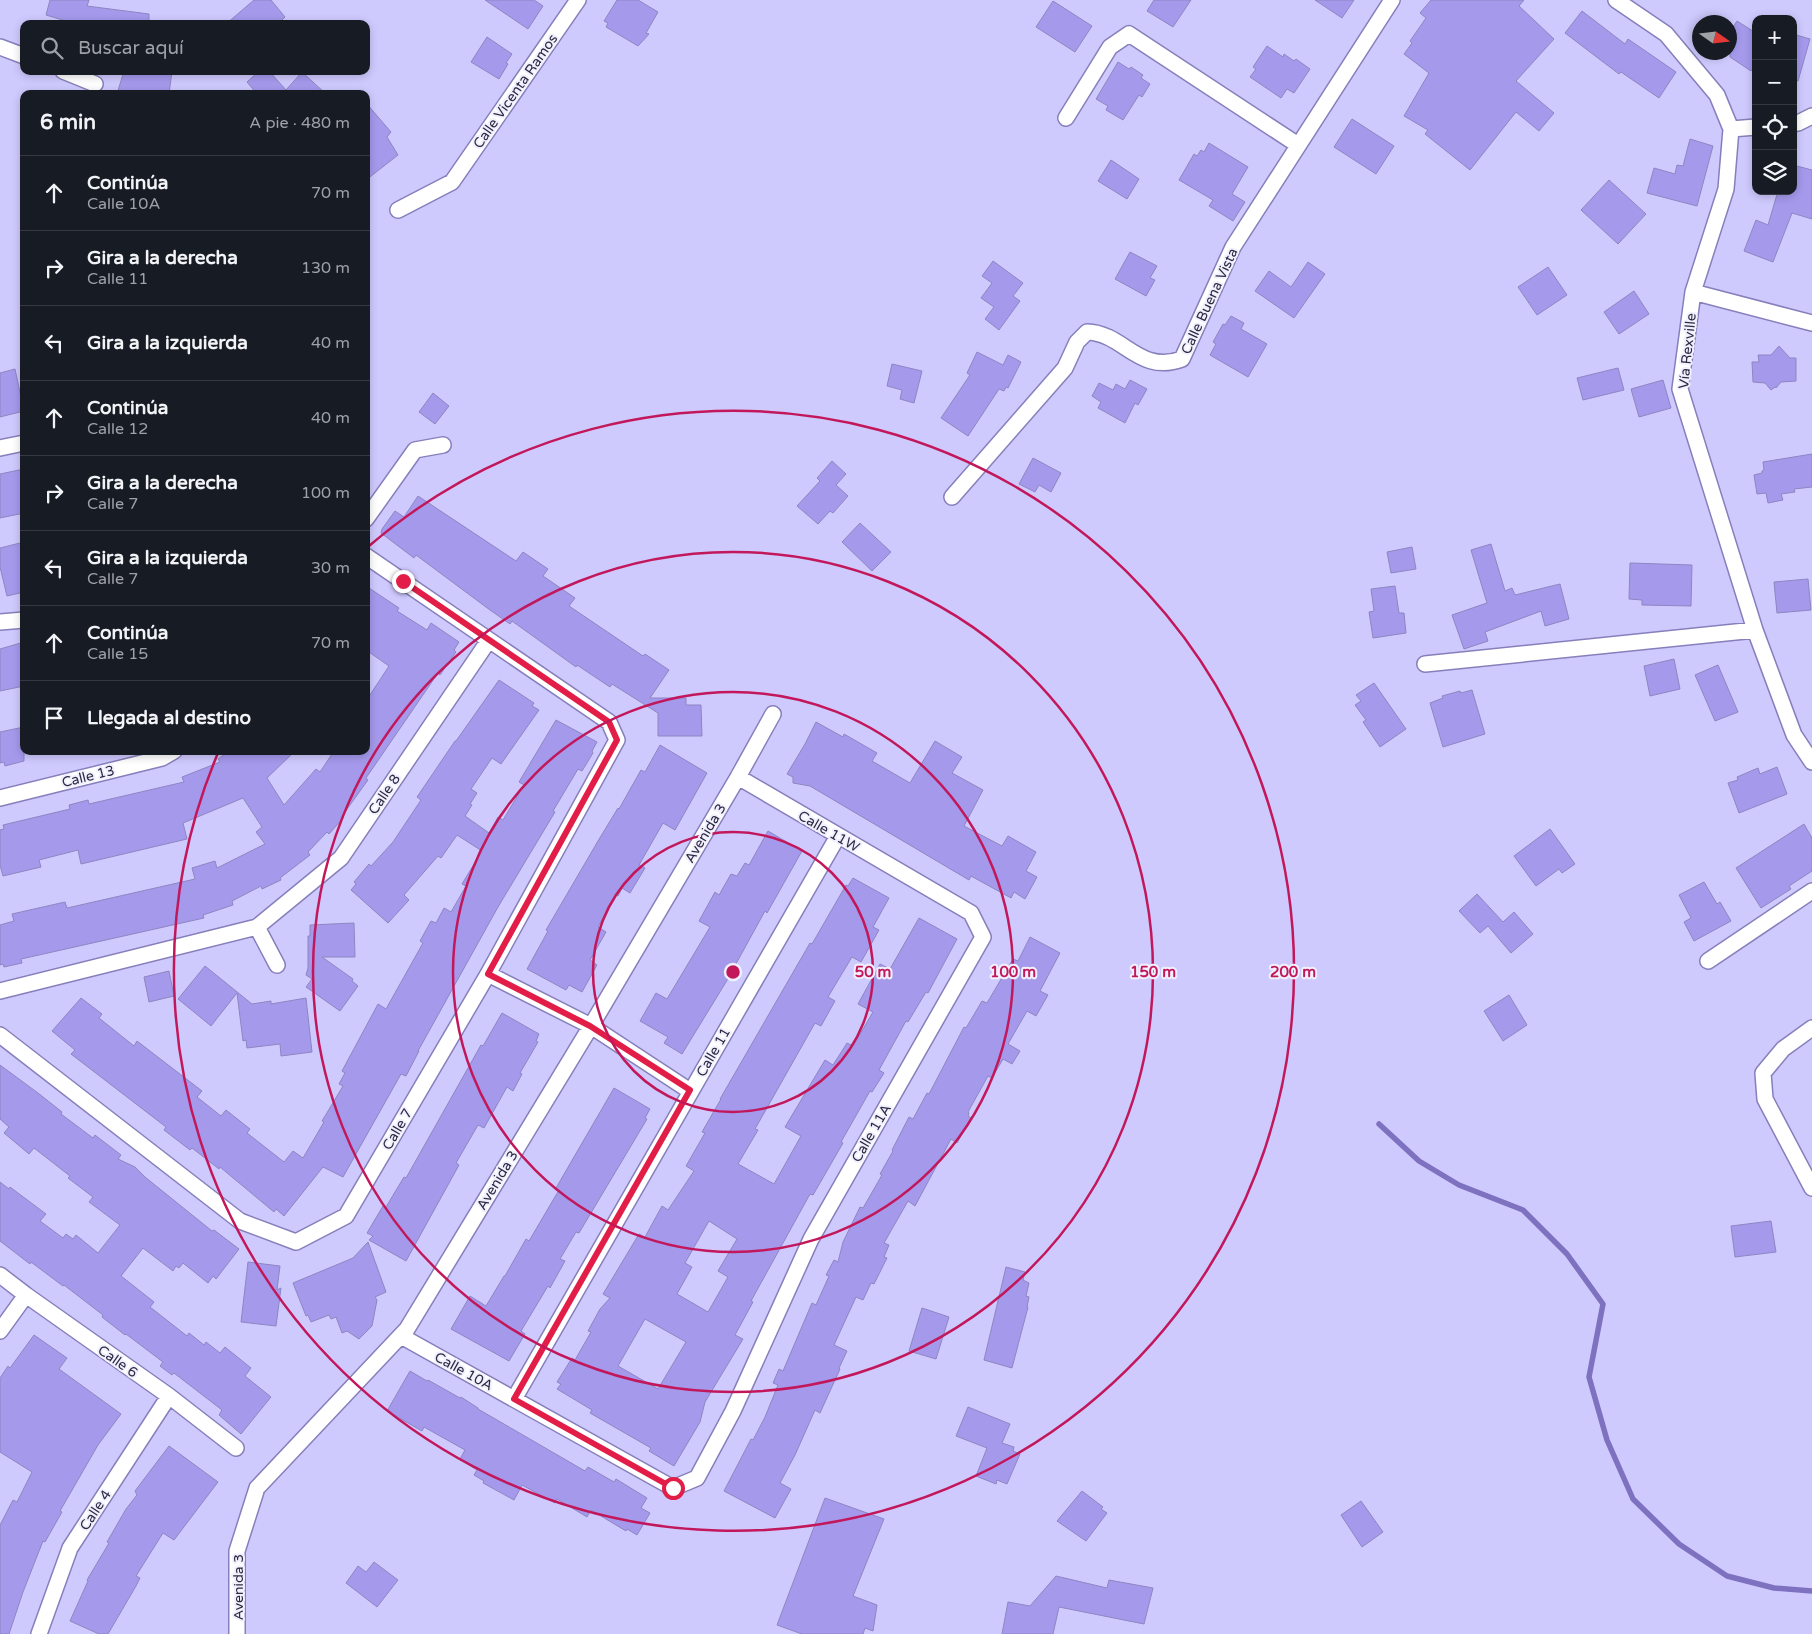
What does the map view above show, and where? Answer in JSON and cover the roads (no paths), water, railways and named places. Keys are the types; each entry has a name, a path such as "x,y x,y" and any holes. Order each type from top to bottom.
{"street":[{"name":"Calle Vicenta Ramos","path":"398,210 452,182 578,0"},
{"name":"Calle Buena Vista","path":"952,496 1065,368 1077,342 1087,332 1098,332 1149,362 1169,364 1182,359 1233,247 1392,0"},
{"name":"Vía Rexville","path":"1616,0 1666,34 1718,95 1731,129 1726,189 1694,292 1680,389 1755,630 1794,735 1812,762"},
{"path":"1066,118 1110,46 1129,34 1298,145"},
{"path":"0,47 20,54"},
{"path":"73,75 95,84"},
{"path":"1797,123 1812,116"},
{"path":"1731,129 1752,127"},
{"path":"1694,292 1812,323"},
{"path":"0,448 20,444"},
{"path":"370,513 415,450 443,445"},
{"path":"370,559 489,640"},
{"path":"0,622 20,620"},
{"path":"1425,664 1755,630"},
{"name":"Calle 7","path":"0,1035 240,1221 296,1242 346,1216 488,974 617,740 609,722 489,640"},
{"name":"Calle 8","path":"0,991 257,927 341,858 489,640"},
{"name":"Avenida 3","path":"237,1634 237,1550 257,1488 408,1329 738,777 772,714"},
{"name":"Calle 13","path":"0,798 162,758 167,755"},
{"name":"Calle 11W","path":"738,777 921,884"},
{"name":"Calle 11","path":"514,1399 690,1090 838,836"},
{"name":"Calle 11A","path":"733,1410 811,1239 983,937 971,913 921,884"},
{"path":"1708,961 1812,891"},
{"path":"257,927 277,965"},
{"path":"488,974 590,1026 690,1090"},
{"path":"1812,1028 1782,1049 1763,1073 1764,1099 1812,1188"},
{"name":"Calle 6","path":"0,1275 26,1296 169,1396 236,1448"},
{"path":"0,1331 26,1296"},
{"name":"Calle 10A","path":"401,1336 673,1488 697,1478 733,1410"},
{"name":"Calle 4","path":"40,1634 70,1548 169,1396"}],"waterway":[{"path":"1379,1124 1419,1161 1459,1185 1523,1210 1567,1254 1603,1304 1589,1377 1607,1440 1633,1499 1679,1544 1727,1576 1774,1588 1812,1591"}]}
